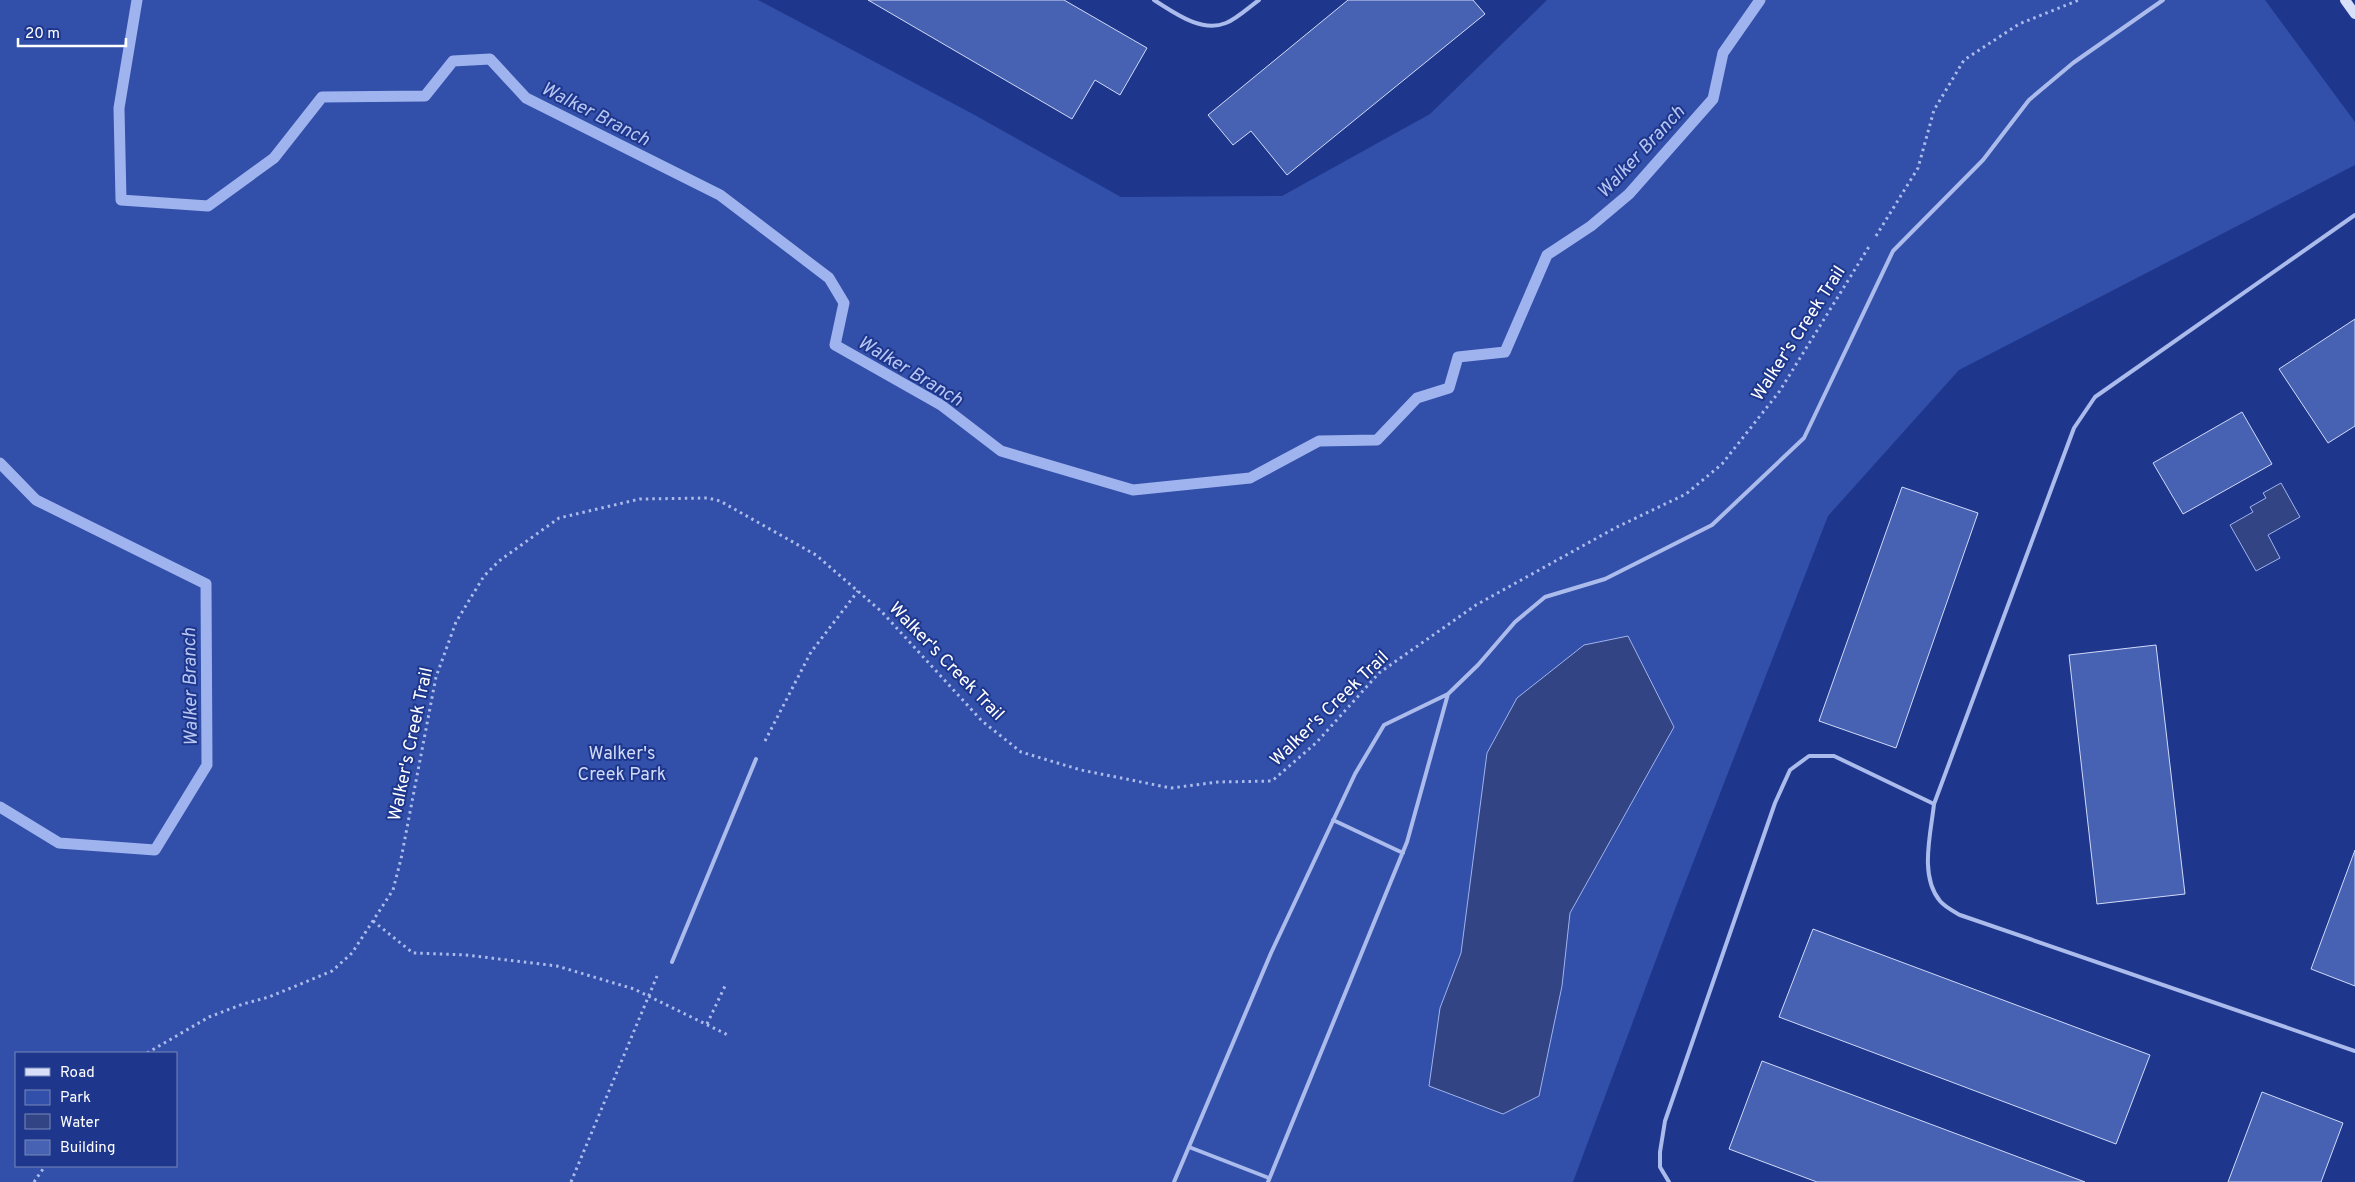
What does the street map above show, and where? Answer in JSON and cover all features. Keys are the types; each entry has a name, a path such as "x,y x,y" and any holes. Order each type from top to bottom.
{"street":[{"path":"2344,0 2355,14"}],"lane":[{"path":"1154,0 1183,18 1211,27 1228,22 1259,0"},
{"path":"1174,1182 1271,953 1355,774 1384,725 1448,694 1478,666 1515,622 1545,597 1605,579 1712,525 1804,438 1893,251 1983,160 2029,100 2073,63 2163,0"},
{"path":"2355,215 2095,397 2074,428 1934,804 1928,864 1933,890 1941,902 1960,915 2355,1051"},
{"path":"1189,1147 1268,1180 1403,853 1448,694"},
{"path":"1669,1182 1660,1167 1660,1152 1665,1121 1775,803 1790,770 1810,756 1834,756 1934,804"},
{"path":"672,962 756,759"},
{"path":"1333,820 1403,853"}],"path":[{"name":"Walker's Creek Trail","path":"149,1052 209,1017 243,1004 270,997 332,971 352,953 393,890 401,859 436,677 456,622 484,576 499,561 558,518 640,499 708,498 720,501 816,555 858,591 914,646 982,721 1021,752 1081,770 1171,788 1218,782 1272,781 1316,743 1380,674 1476,605 1615,528 1686,494 1722,464 1779,392 1918,168 1934,110 1964,60 2019,24 2078,0"},
{"path":"756,759 811,652 858,591"},
{"path":"373,921 413,953 466,954 557,966 634,989 730,1036"},
{"path":"572,1182 658,974"},
{"path":"707,1024 725,986"},
{"path":"34,1182 44,1167"}],"green space":[{"name":"Walker's Creek Park","path":"0,0 758,0 971,113 1121,197 1282,196 1430,114 1547,0 2265,0 2355,122 2355,165 1959,370 1828,516 1675,909 1573,1182 0,1182"}],"water":[{"path":"2281,483 2300,517 2268,535 2280,558 2256,571 2230,525 2253,512 2250,507 2266,498 2263,493"},
{"path":"1628,636 1674,727 1570,913 1562,986 1539,1096 1503,1114 1429,1086 1440,1008 1461,953 1487,753 1517,698 1584,645"}],"building":[{"path":"868,0 1064,0 1147,48 1120,95 1095,80 1072,119"},
{"path":"1348,0 1473,0 1485,14 1287,175 1251,131 1233,145 1208,115"},
{"path":"2355,319 2355,426 2328,443 2279,369"},
{"path":"2242,412 2272,464 2183,514 2153,463"},
{"path":"1902,487 1978,513 1896,748 1819,721"},
{"path":"2156,645 2185,894 2097,904 2069,655"},
{"path":"2355,850 2355,986 2311,969"},
{"path":"1813,929 2150,1055 2116,1144 1779,1017"},
{"path":"1762,1061 2085,1182 1817,1182 1729,1149"},
{"path":"2262,1092 2343,1123 2321,1182 2228,1182"}],"waterway":[{"name":"Walker Branch","path":"137,0 119,108 121,200 208,206 274,158 322,97 425,96 453,61 490,59 526,98 720,195 829,278 844,303 835,345 941,405 1001,451 1133,490 1250,478 1319,441 1377,440 1417,398 1449,388 1458,357 1505,352 1547,255 1591,226 1629,194 1713,99 1723,53 1760,0"},
{"name":"Walker Branch","path":"0,463 36,500 206,584 207,765 155,850 59,843 0,807"}]}
